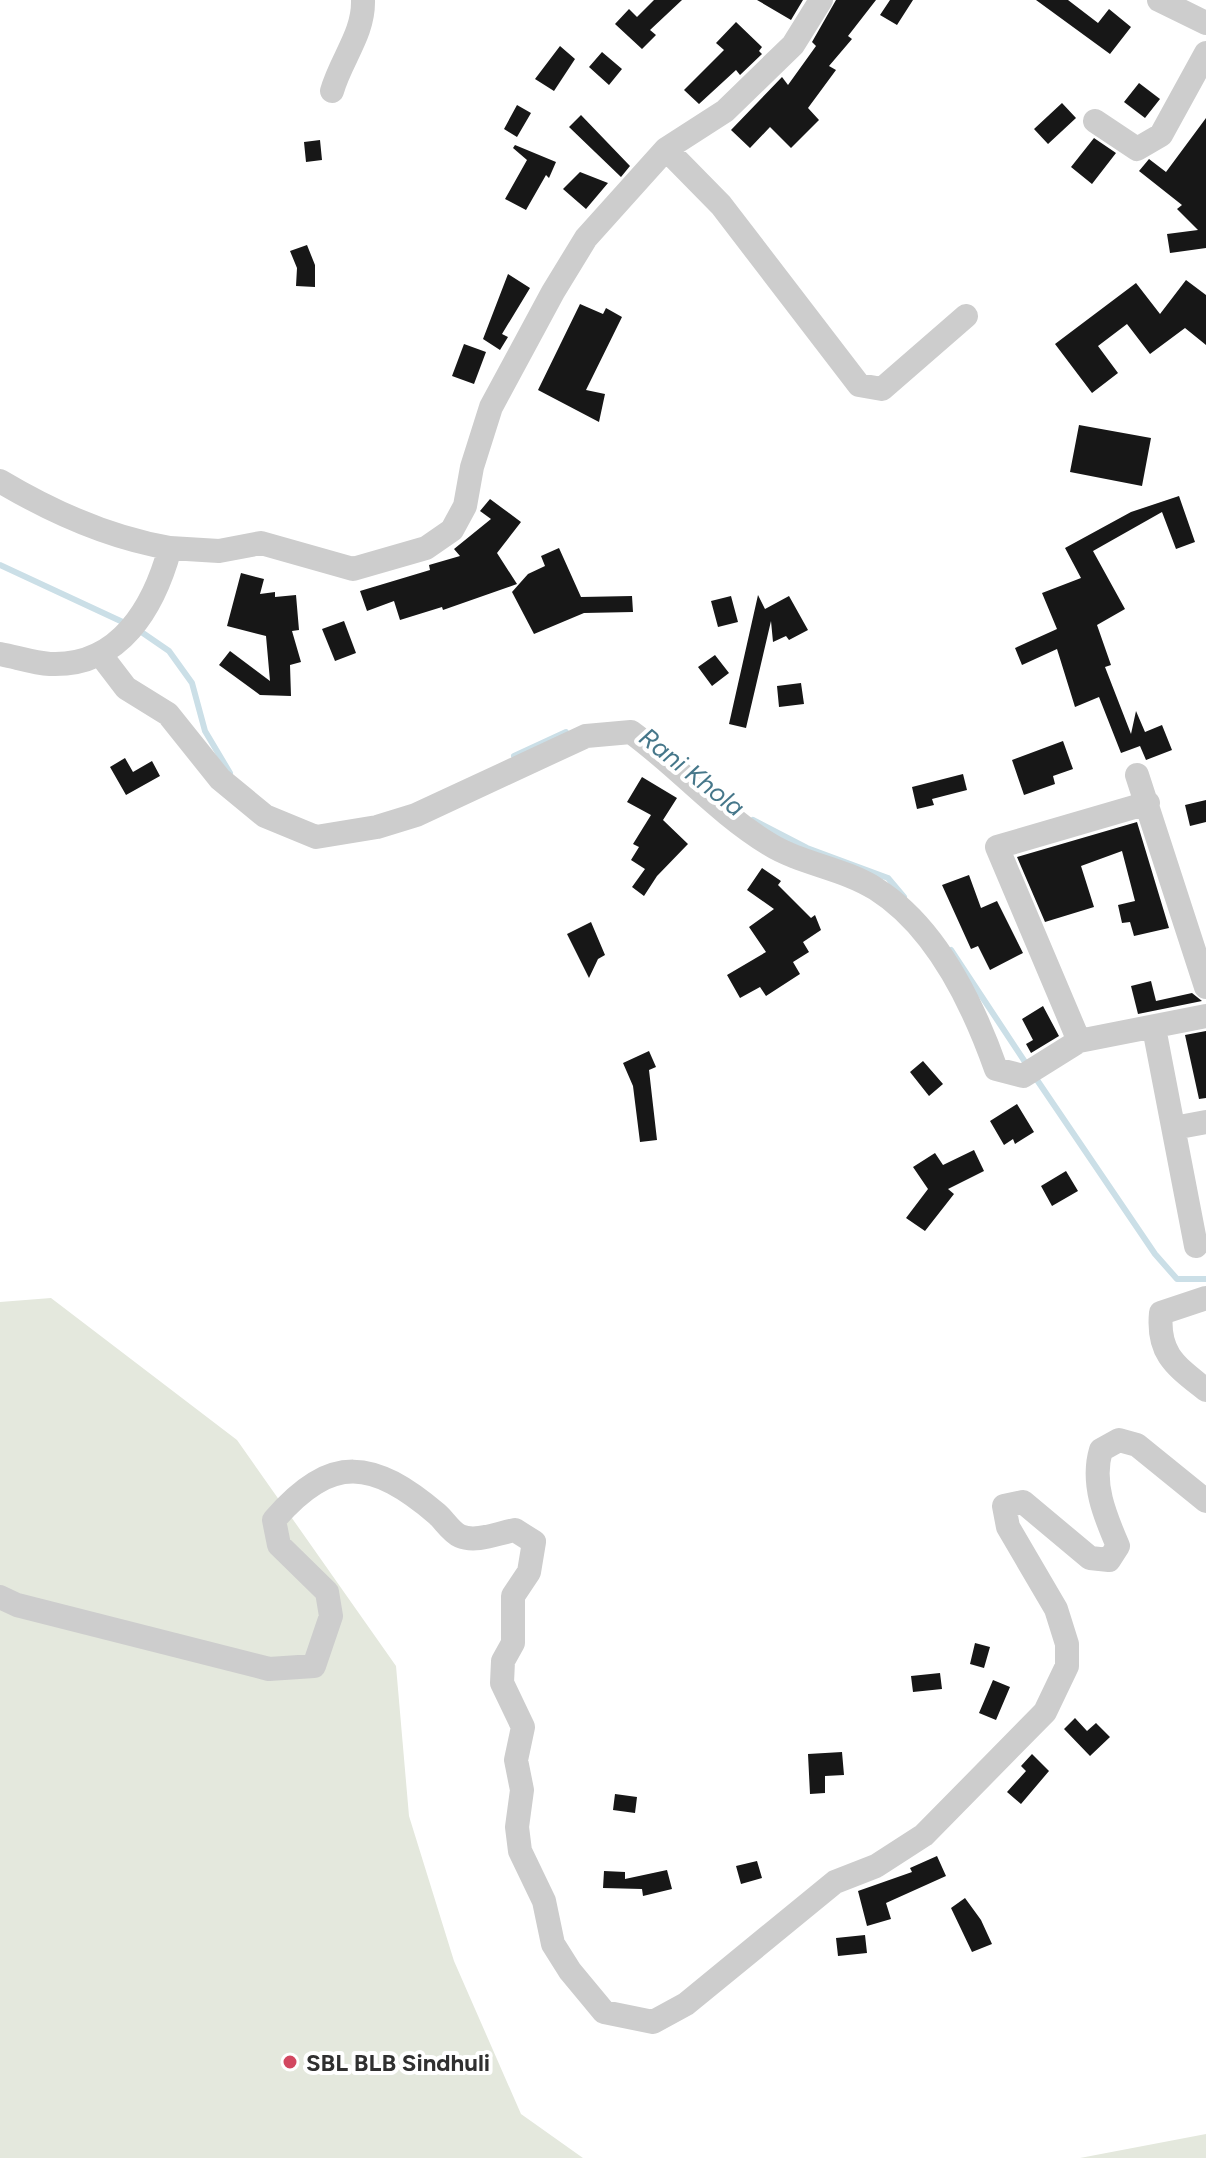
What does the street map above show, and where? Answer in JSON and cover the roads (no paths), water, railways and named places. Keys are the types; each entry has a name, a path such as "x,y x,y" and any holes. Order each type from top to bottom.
{"street":[{"path":"332,91 340,64 355,40 364,16 363,0"},
{"path":"0,481 31,499 128,541 170,548 219,551 261,543 353,569 426,548 452,530 465,506 472,467 491,407 586,238 666,149 725,111 793,45 821,0"},
{"path":"1159,0 1206,23"},
{"path":"1095,121 1137,149 1161,135 1206,53"},
{"path":"666,149 721,205 859,385 882,389 966,316"},
{"path":"0,654 49,664 100,654 124,639 144,616 170,548"},
{"path":"100,654 126,688 168,714 220,779 265,816 316,837 377,827 416,815 586,736 631,732 770,845 875,888 907,914 941,955 984,1034 996,1069 1023,1076 1079,1041 1206,1016"},
{"path":"1137,775 1206,987"},
{"path":"1079,1041 997,847 1148,803"},
{"path":"1154,1028 1196,1246"},
{"path":"1174,1128 1206,1122"},
{"path":"1206,1298 1161,1313 1159,1335 1172,1363 1206,1390"},
{"path":"0,1597 17,1605 269,1669 314,1666 331,1616 327,1592 279,1545 274,1520 298,1492 348,1470 378,1473 438,1515 458,1536 477,1538 515,1530 534,1542 529,1572 513,1596 513,1643 503,1661 502,1683 523,1727 516,1760 522,1790 517,1827 520,1851 544,1901 553,1944 570,1971 604,2012 653,2022 686,2004 835,1882 876,1866 924,1835 1045,1712 1067,1666 1067,1644 1056,1609 1008,1527 1004,1506 1023,1502 1090,1558 1109,1560 1118,1546 1103,1511 1095,1468 1101,1450 1119,1440 1137,1445 1206,1501"}],"waterway":[{"name":"Rani Khola","path":"0,565 127,624"},
{"name":"Rani Khola","path":"137,629 169,651 192,683 205,731 230,773"},
{"name":"Rani Khola","path":"514,756 566,732"},
{"name":"Rani Khola","path":"753,820 807,848 888,878 904,897"},
{"name":"Rani Khola","path":"951,950 1029,1068"},
{"name":"Rani Khola","path":"1035,1077 1155,1254 1177,1279 1206,1279"}],"place":[{"name":"SBL BLB Sindhuli","path":"290,2062"}]}
